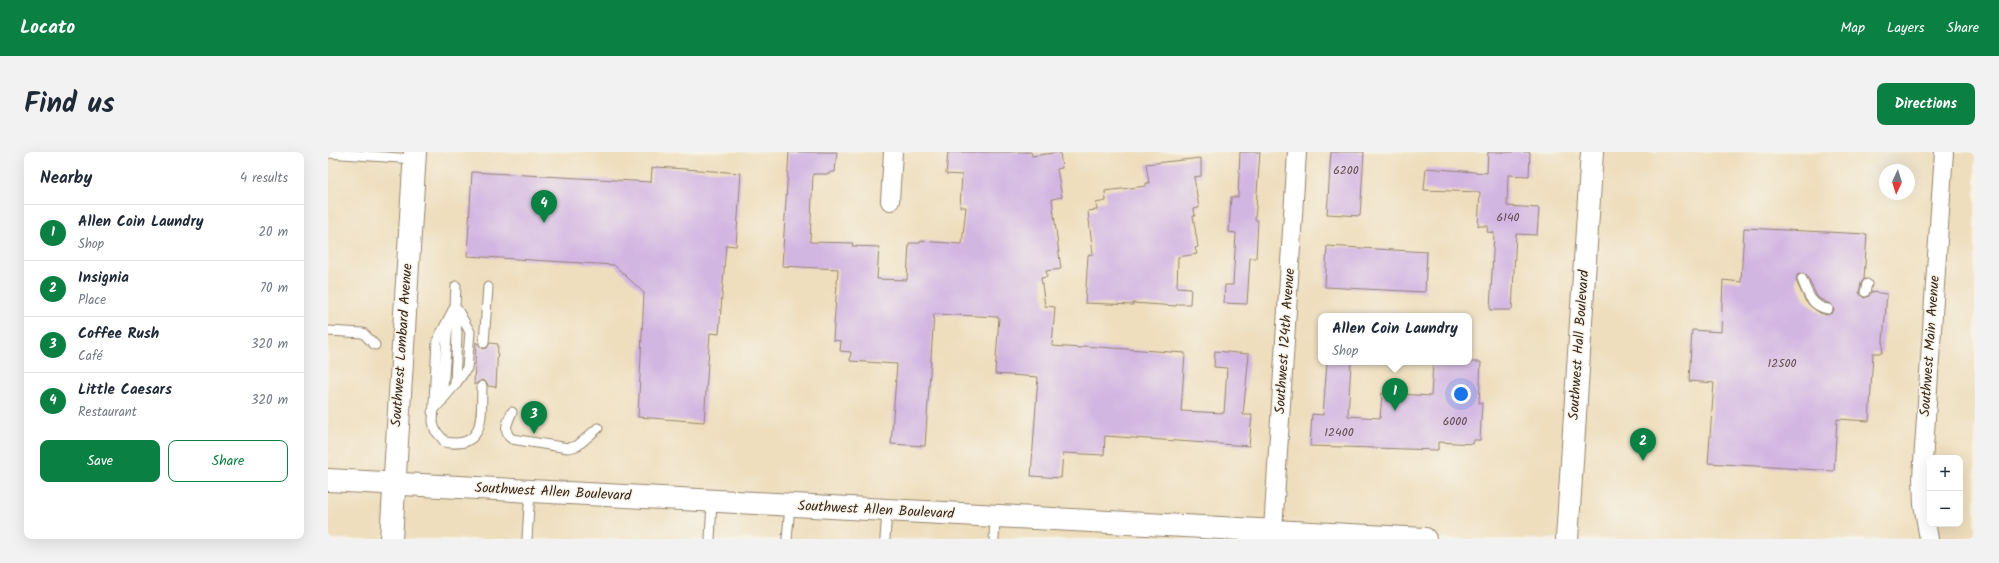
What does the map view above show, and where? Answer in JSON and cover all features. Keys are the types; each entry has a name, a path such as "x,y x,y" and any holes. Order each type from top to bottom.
{"main road":[{"name":"Southwest Hall Boulevard","path":"1567,539 1592,152"},
{"name":"Southwest Lombard Avenue","path":"391,539 415,156"},
{"name":"Southwest Allen Boulevard","path":"328,480 995,517 1167,529 1273,530 1425,539"}],"street":[{"path":"890,201 893,152"},
{"name":"Southwest 124th Avenue","path":"1273,530 1297,152"},
{"name":"Southwest Main Avenue","path":"1929,539 1923,504 1922,477 1944,152"}],"lane":[{"path":"328,153 415,156"},
{"path":"1802,279 1811,301 1818,306 1828,309"},
{"path":"432,412 455,385 457,333 455,306 456,286"},
{"path":"484,343 488,287"},
{"path":"455,306 437,342 432,412 435,430 445,442 460,444 467,442 474,437 480,425 482,386"},
{"path":"442,401 448,322"},
{"path":"328,331 363,333 375,345"},
{"path":"512,412 507,422 506,432 512,439 568,448 577,446 598,428"},
{"path":"527,539 530,491"},
{"path":"710,539 712,502"},
{"path":"787,539 790,506"},
{"path":"886,539 887,511"},
{"path":"994,539 995,517"}],"building":[{"path":"789,152 837,152 835,172 830,172 830,174 813,174 810,242 853,243 852,246 879,247 877,279 907,280 909,243 920,243 921,241 962,244 966,207 960,207 962,175 946,174 948,152 1031,152 1032,156 1060,152 1062,168 1057,169 1062,197 1052,199 1061,269 1046,271 1047,277 1041,278 1045,306 1055,307 1052,346 1082,348 1083,346 1185,353 1181,411 1224,413 1227,368 1214,367 1215,351 1249,354 1243,415 1252,415 1249,446 1105,436 1104,455 1063,453 1061,478 1031,476 1038,377 995,374 999,317 934,314 925,446 891,444 897,364 850,361 851,352 840,351 841,341 833,340 838,269 782,266"},
{"path":"1240,152 1260,152 1255,220 1258,220 1256,258 1250,258 1247,304 1224,303 1225,285 1233,285 1236,233 1229,232 1231,197 1238,197"},
{"path":"1331,152 1364,152 1360,216 1327,214"},
{"path":"1488,152 1530,152 1529,176 1508,175 1507,206 1539,208 1537,235 1516,234 1512,310 1490,310 1494,233 1487,232 1488,226 1478,226 1480,192 1424,190 1426,168 1487,173"},
{"path":"1201,158 1201,176 1194,177 1199,208 1194,209 1195,216 1193,216 1198,247 1195,248 1197,254 1178,257 1177,287 1191,288 1190,304 1177,304 1176,306 1133,303 1133,305 1085,303 1088,255 1093,254 1088,211 1097,210 1096,203 1106,201 1105,191 1146,186 1146,183 1149,183 1146,164"},
{"path":"657,167 741,173 736,246 726,245 719,334 710,333 704,422 638,417 644,293 614,265 467,256 472,172 651,182 652,168"},
{"path":"1744,228 1867,234 1864,279 1861,283 1859,293 1864,298 1869,296 1871,292 1887,294 1882,353 1873,353 1869,421 1837,419 1834,471 1708,463 1714,383 1689,381 1692,330 1721,332 1723,280 1741,282","holes":["1800,273 1806,275 1818,298 1832,305 1834,310 1832,313 1827,315 1820,313 1806,302 1796,281 1797,275"]},
{"path":"1327,246 1427,252 1425,292 1325,287"},
{"path":"476,342 483,349 487,348 490,343 498,344 496,387 488,386 487,383 482,380 474,385"},
{"path":"1472,362 1481,362 1479,403 1482,403 1480,440 1474,440 1473,444 1438,442 1438,450 1310,446 1312,414 1323,415 1327,365 1351,365 1348,416 1380,418 1382,393 1431,396 1433,365 1472,365"}],"place":[{"name":"Little Caesars","path":"544,223"},
{"name":"Allen Coin Laundry","path":"1395,411"},
{"name":"Coffee Rush","path":"534,434"},
{"name":"Insignia","path":"1643,461"}]}
